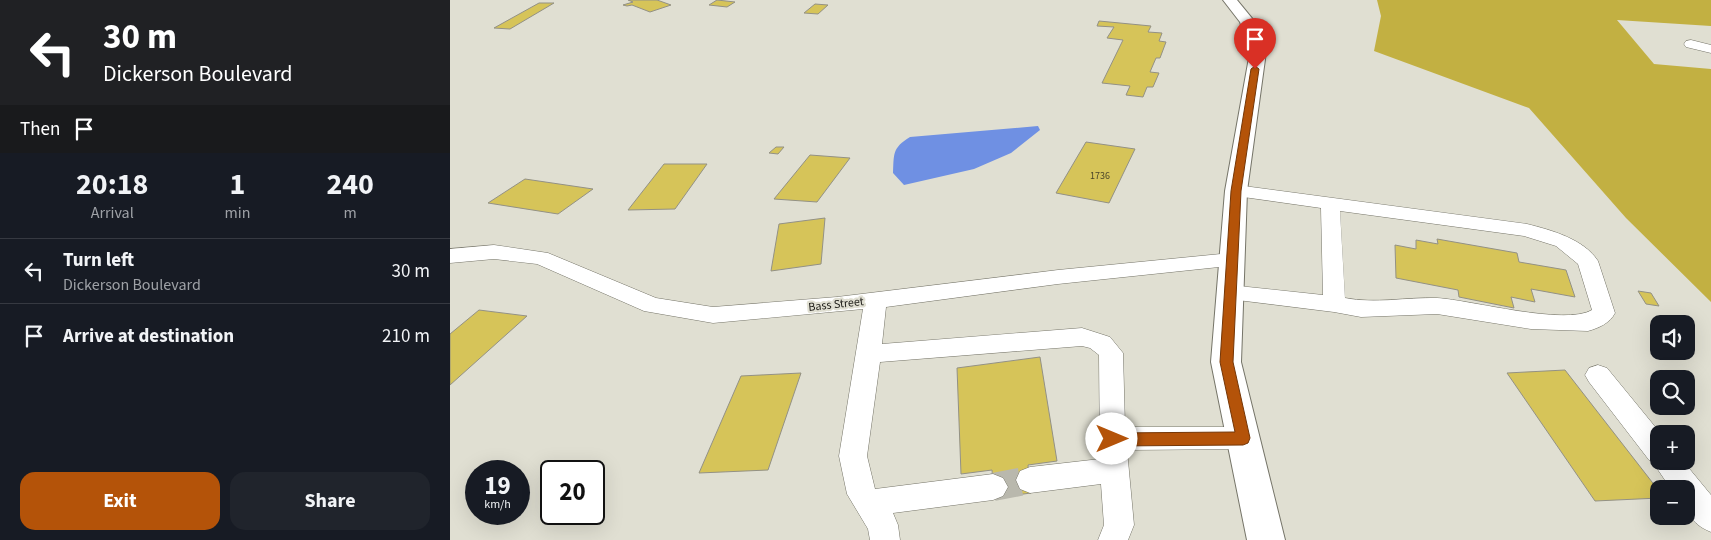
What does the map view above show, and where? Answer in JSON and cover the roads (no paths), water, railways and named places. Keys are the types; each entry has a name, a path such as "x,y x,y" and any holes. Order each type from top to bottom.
{"main road":[{"path":"1230,0 1247,22 1258,52 1236,191 1226,362 1266,540"}],"street":[{"path":"1691,44 1711,49"},
{"path":"1229,293 1334,304 1361,309 1437,306 1531,321 1588,323 1604,313 1588,261 1563,242 1526,230 1236,191"},
{"path":"1330,204 1334,304"},
{"name":"Bass Street","path":"450,256 494,252 541,258 652,305 713,315 875,300 1058,277 1231,260"},
{"path":"875,300 853,456 863,492 883,524 885,540"},
{"path":"867,365 1082,337 1095,339 1106,346 1111,353 1112,439 1119,526 1113,540"},
{"path":"1598,375 1650,441"},
{"path":"1112,439 1243,438"},
{"path":"1030,480 1115,470"},
{"path":"1673,470 1711,518"},
{"path":"863,492 993,487"}],"water":[{"path":"1038,126 1040,130 1011,153 974,169 904,185 893,173 895,152 910,137"}],"tunnel":[{"path":"993,487 1030,480"}]}
